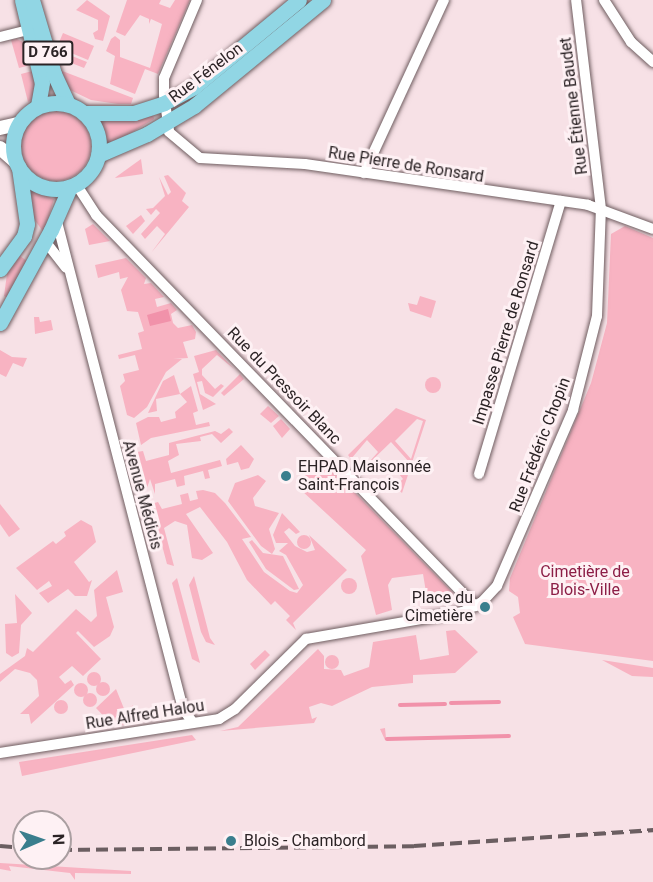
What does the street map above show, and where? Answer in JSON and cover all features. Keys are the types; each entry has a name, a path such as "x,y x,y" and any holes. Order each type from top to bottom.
{"main road":[{"name":"D 766","path":"22,0 42,83 38,106"},
{"name":"D 766","path":"32,0 54,74 68,104"},
{"name":"Rue Fénelon","path":"85,114 134,113 164,103 194,87 299,0"},
{"name":"Rue Fénelon","path":"98,155 166,125 270,47 323,0"},
{"path":"0,273 24,236 27,224 14,136 18,124 38,106 68,104 85,114 94,126 98,155 90,172 73,185 0,323"},
{"path":"17,165 41,186 73,185"}],"street":[{"path":"166,125 164,78 197,0"},
{"path":"364,173 444,0"},
{"name":"Rue Étienne Baudet","path":"576,0 601,209"},
{"path":"604,0 631,42 653,62"},
{"path":"0,37 28,30"},
{"path":"0,128 18,124"},
{"name":"Rue Pierre de Ronsard","path":"166,125 173,138 193,155 206,160 305,164 561,201 601,209 653,229"},
{"path":"0,148 17,165"},
{"name":"Rue du Pressoir Blanc","path":"73,185 96,215 475,606"},
{"name":"Impasse Pierre de Ronsard","path":"479,474 561,201"},
{"name":"Rue Frédéric Chopin","path":"475,606 488,597 505,573 573,410 597,316 601,209"},
{"name":"Avenue Médicis","path":"56,218 183,709 193,723"},
{"name":"Avenue Médicis","path":"45,241 69,271"},
{"name":"Rue Alfred Halou","path":"0,753 219,719 235,709 311,637 463,612 475,606"}],"green space":[{"path":"87,0 110,16 103,41 95,39 93,33 98,30 98,20 76,10"},
{"path":"127,0 161,0 159,4 170,8 175,0 190,0 158,74 145,69 135,94 110,84 115,56 106,51 111,39 115,36 120,40 120,57 150,68 162,24 151,19 149,24 149,19 140,15 125,36 116,32"},
{"path":"63,33 94,46 88,60 57,47"},
{"path":"17,39 25,43 34,64 19,68 11,40"},
{"path":"62,52 87,62 84,68 59,58"},
{"path":"57,69 133,98 131,104 91,100 68,89"},
{"path":"36,70 34,98 28,102 21,74"},
{"path":"56,111 75,117 85,127 91,146 85,165 75,175 56,181 37,175 27,165 21,146 27,127 37,117"},
{"path":"153,114 154,119 108,147 100,121"},
{"path":"141,159 143,174 115,178 116,177"},
{"path":"168,175 186,193 182,201 189,207 151,253 165,234 157,226 145,239 141,234 160,213 156,209 151,215 146,209 153,208 165,196 159,177 168,195 171,192 164,176"},
{"path":"27,188 54,199 44,233 32,216"},
{"path":"141,215 145,221 133,234 126,226"},
{"path":"93,224 110,241 89,245 85,229"},
{"name":"Cimetière de Blois-Ville","path":"625,226 653,238 653,661 525,644 513,617 520,613 518,597 509,591 510,578 591,383 607,323 611,234"},
{"path":"20,256 27,261 8,298 4,296 7,274"},
{"path":"126,258 146,278 144,284 151,283 164,297 155,299 157,307 171,303 177,310 171,314 173,323 178,328 192,325 196,332 195,339 183,342 188,358 173,359 182,359 166,372 147,407 134,418 127,415 120,386 125,381 123,374 139,370 135,355 119,359 118,355 142,349 138,333 144,331 138,312 127,311 121,290 128,277 120,279 119,272 98,278 95,265"},
{"path":"420,296 436,301 431,318 410,311 408,303 417,305"},
{"path":"34,317 39,317 40,322 51,320 53,330 35,334"},
{"path":"0,350 12,357 27,358 23,367 13,363 6,377 0,374"},
{"path":"216,350 234,369 217,355 202,369 202,375 215,389 221,384 224,386 213,397 205,393 202,381 197,382 200,394 216,404 203,410 193,374 199,372 194,356"},
{"path":"240,374 244,379 224,396 221,393"},
{"path":"174,375 180,394 156,399 157,411 148,413 163,381"},
{"path":"433,377 439,379 441,385 439,391 433,393 427,391 425,385 427,379"},
{"path":"191,386 198,411 193,413 196,425 209,422 210,426 151,438 141,445 136,423 148,417 159,417 161,422 176,418 175,412 187,402 180,394"},
{"path":"268,406 279,416 271,423 260,414"},
{"path":"396,408 426,420 402,493 395,486 403,479 399,474 410,463 391,442 362,470 378,452 367,440 351,459 348,455","holes":["417,419 423,421 411,459 395,441"]},
{"path":"281,419 290,429 282,438 273,426"},
{"path":"229,428 233,432 221,443 212,434 200,437 201,441 176,444 179,455 168,461 171,473 220,460 222,466 208,470 210,478 205,479 203,471 184,476 185,485 177,487 175,479 155,484 155,494 150,479 147,488 137,452 143,451 146,461 169,455 169,443 215,431 221,434"},
{"path":"241,445 254,459 249,468 241,470 238,462 227,465 226,459"},
{"path":"322,459 453,593 451,600 428,604 423,574 392,578 388,585 392,610 376,615 361,556 366,550 301,490 307,490 299,481"},
{"path":"258,475 266,481 253,498 255,506 279,513 269,529 275,549 272,554 261,546 228,501 235,483"},
{"path":"196,491 215,493 225,503 251,537 242,539 264,572 290,591 297,593 303,585 286,555 279,551 288,543 276,543 273,535 282,513 300,532 296,534 289,528 284,532 295,546 307,552 315,550 309,535 347,570 293,623 296,630 286,620 290,616 275,601 271,605 247,580 227,542 200,507 186,514 213,553 202,560 192,558 187,525 175,521 164,528 174,566 167,564 151,504 158,502 162,509 182,504 180,495 188,493 190,501 198,499"},
{"path":"0,504 20,529 9,537 0,524"},
{"path":"81,520 92,526 96,542 74,562 89,582 92,580 87,596 75,596 68,589 48,603 39,593 52,586 49,581 37,590 16,568 53,541 56,544 66,536 64,532"},
{"path":"304,535 309,537 311,542 309,547 304,549 299,547 297,542 299,537"},
{"path":"252,540 263,553 283,556 299,589 294,590 266,569 249,542"},
{"path":"117,570 123,592 106,597 114,627 110,636 94,647 78,631 76,633 101,659 83,676 72,666 59,677 65,684 71,680 74,685 31,724 29,714 20,714 39,696 37,680 30,673 15,669 0,682 0,674 25,656 27,648 33,652 76,609 91,622 97,616 94,590"},
{"path":"194,576 210,638 215,645 206,642 201,632 189,585"},
{"path":"177,578 200,663 192,659 172,583"},
{"path":"346,578 352,578 357,586 355,592 346,594 341,589 341,583"},
{"path":"15,594 32,613 21,625 19,653 12,657 6,653 5,624 17,623"},
{"path":"455,630 478,652 455,673 413,675 413,683 372,687 332,706 321,703 309,707 312,719 317,717 314,723 220,731 238,727 318,649 324,656 324,669 341,670 344,676 369,667 373,642 416,635 420,660 449,655 446,631"},
{"path":"265,650 270,655 255,670 250,664"},
{"path":"332,655 337,657 339,662 337,667 332,669 327,667 325,662 327,657"},
{"path":"602,660 653,668 653,677 632,676"},
{"path":"91,672 97,672 101,679 97,686 91,686 87,682 87,676"},
{"path":"100,682 106,682 110,689 106,696 100,696 96,692 96,686"},
{"path":"78,683 84,683 88,690 84,697 78,697 74,693 74,687"},
{"path":"116,689 125,711 133,705 138,723 116,726 122,720 120,718 112,725 96,708"},
{"path":"87,693 93,693 97,700 93,707 87,707 83,703 83,697"},
{"path":"61,700 66,702 68,707 66,712 61,714 56,712 54,707 56,702"},
{"path":"385,728 386,738 509,737 385,740 380,729"},
{"path":"192,735 196,740 22,776 19,762"},
{"path":"0,863 12,864 12,866 9,866 11,871 0,869"},
{"path":"72,867 131,871 131,874 75,873 75,880 70,873 44,870 72,870"}],"shaded area":[{"path":"168,309 171,321 150,326 147,315"}],"waterway":[{"path":"451,703 499,702"},
{"path":"400,705 445,704"},
{"path":"387,739 509,736"}],"railway":[{"path":"72,850 414,846 653,830"},
{"path":"0,846 12,847"}],"place":[{"name":"EHPAD Maisonnée Saint-François","path":"286,476"},
{"name":"Place du Cimetière","path":"485,607"},
{"name":"Blois - Chambord","path":"231,841"}]}
